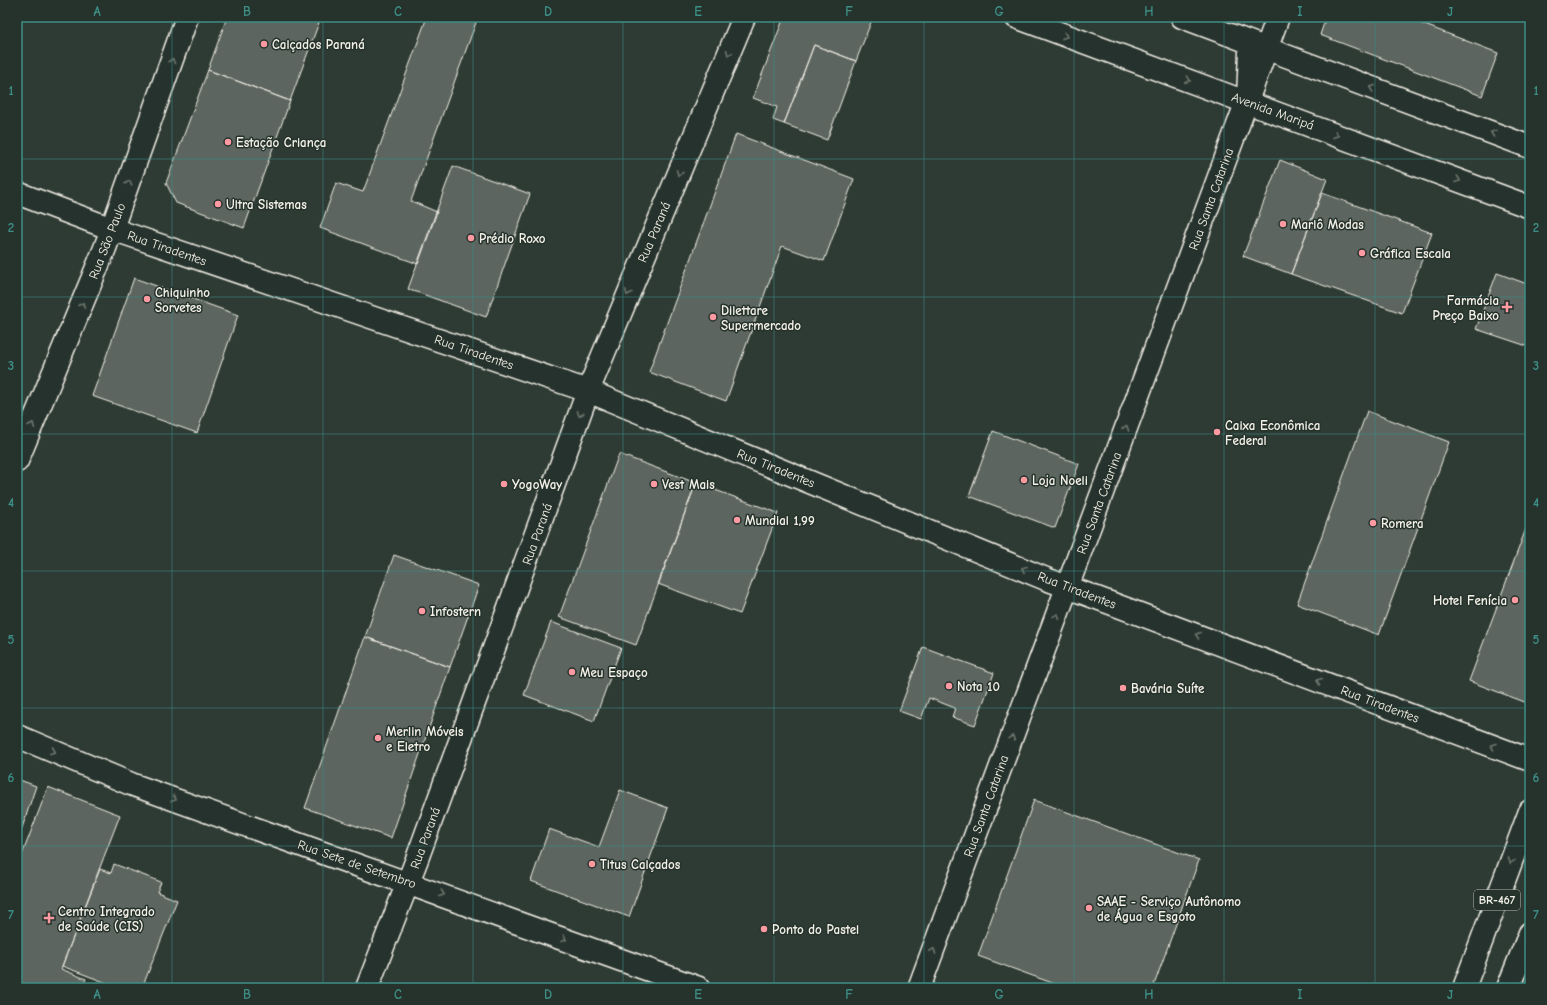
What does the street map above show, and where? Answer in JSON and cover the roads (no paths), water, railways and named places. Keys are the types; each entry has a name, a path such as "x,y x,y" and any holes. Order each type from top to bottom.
{"street":[{"name":"Rua São Paulo","path":"17,461 112,229 187,17"},
{"name":"Rua Paraná","path":"367,988 408,882 588,391 744,17"},
{"name":"Avenida Maripá","path":"1016,17 1038,22 1530,206"},
{"path":"1182,17 1530,147"},
{"name":"Rua Santa Catarina","path":"919,988 1248,100 1258,45 1278,17"},
{"name":"Rua Tiradentes","path":"17,193 112,229 588,391 1068,587 1530,760"},
{"name":"Rua Sete de Setembro","path":"17,736 138,786 699,988"},
{"name":"BR-467","path":"1464,988 1530,811"},
{"path":"1508,988 1530,933"}],"place":[{"name":"Calçados Paraná","path":"264,44"},
{"name":"Estação Criança","path":"228,142"},
{"name":"Ultra Sistemas","path":"218,204"},
{"name":"Marlô Modas","path":"1283,224"},
{"name":"Prédio Roxo","path":"471,238"},
{"name":"Gráfica Escala","path":"1362,253"},
{"name":"Chiquinho Sorvetes","path":"147,299"},
{"name":"Farmácia Preço Baixo","path":"1507,307"},
{"name":"Dilettare Supermercado","path":"713,317"},
{"name":"Caixa Econômica Federal","path":"1217,432"},
{"name":"Loja Noeli","path":"1024,480"},
{"name":"YogoWay","path":"504,484"},
{"name":"Vest Mais","path":"654,484"},
{"name":"Mundial 1,99","path":"737,520"},
{"name":"Romera","path":"1373,523"},
{"name":"Hotel Fenícia","path":"1515,600"},
{"name":"Infostern","path":"422,611"},
{"name":"Meu Espaço","path":"572,672"},
{"name":"Nota 10","path":"949,686"},
{"name":"Bavária Suíte","path":"1123,688"},
{"name":"Merlin Móveis e Eletro","path":"378,738"},
{"name":"Titus Calçados","path":"592,864"},
{"name":"SAAE - Serviço Autônomo de Água e Esgoto","path":"1089,908"},
{"name":"Centro Integrado de Saúde (CIS)","path":"49,918"},
{"name":"Ponto do Pastel","path":"764,929"}]}
